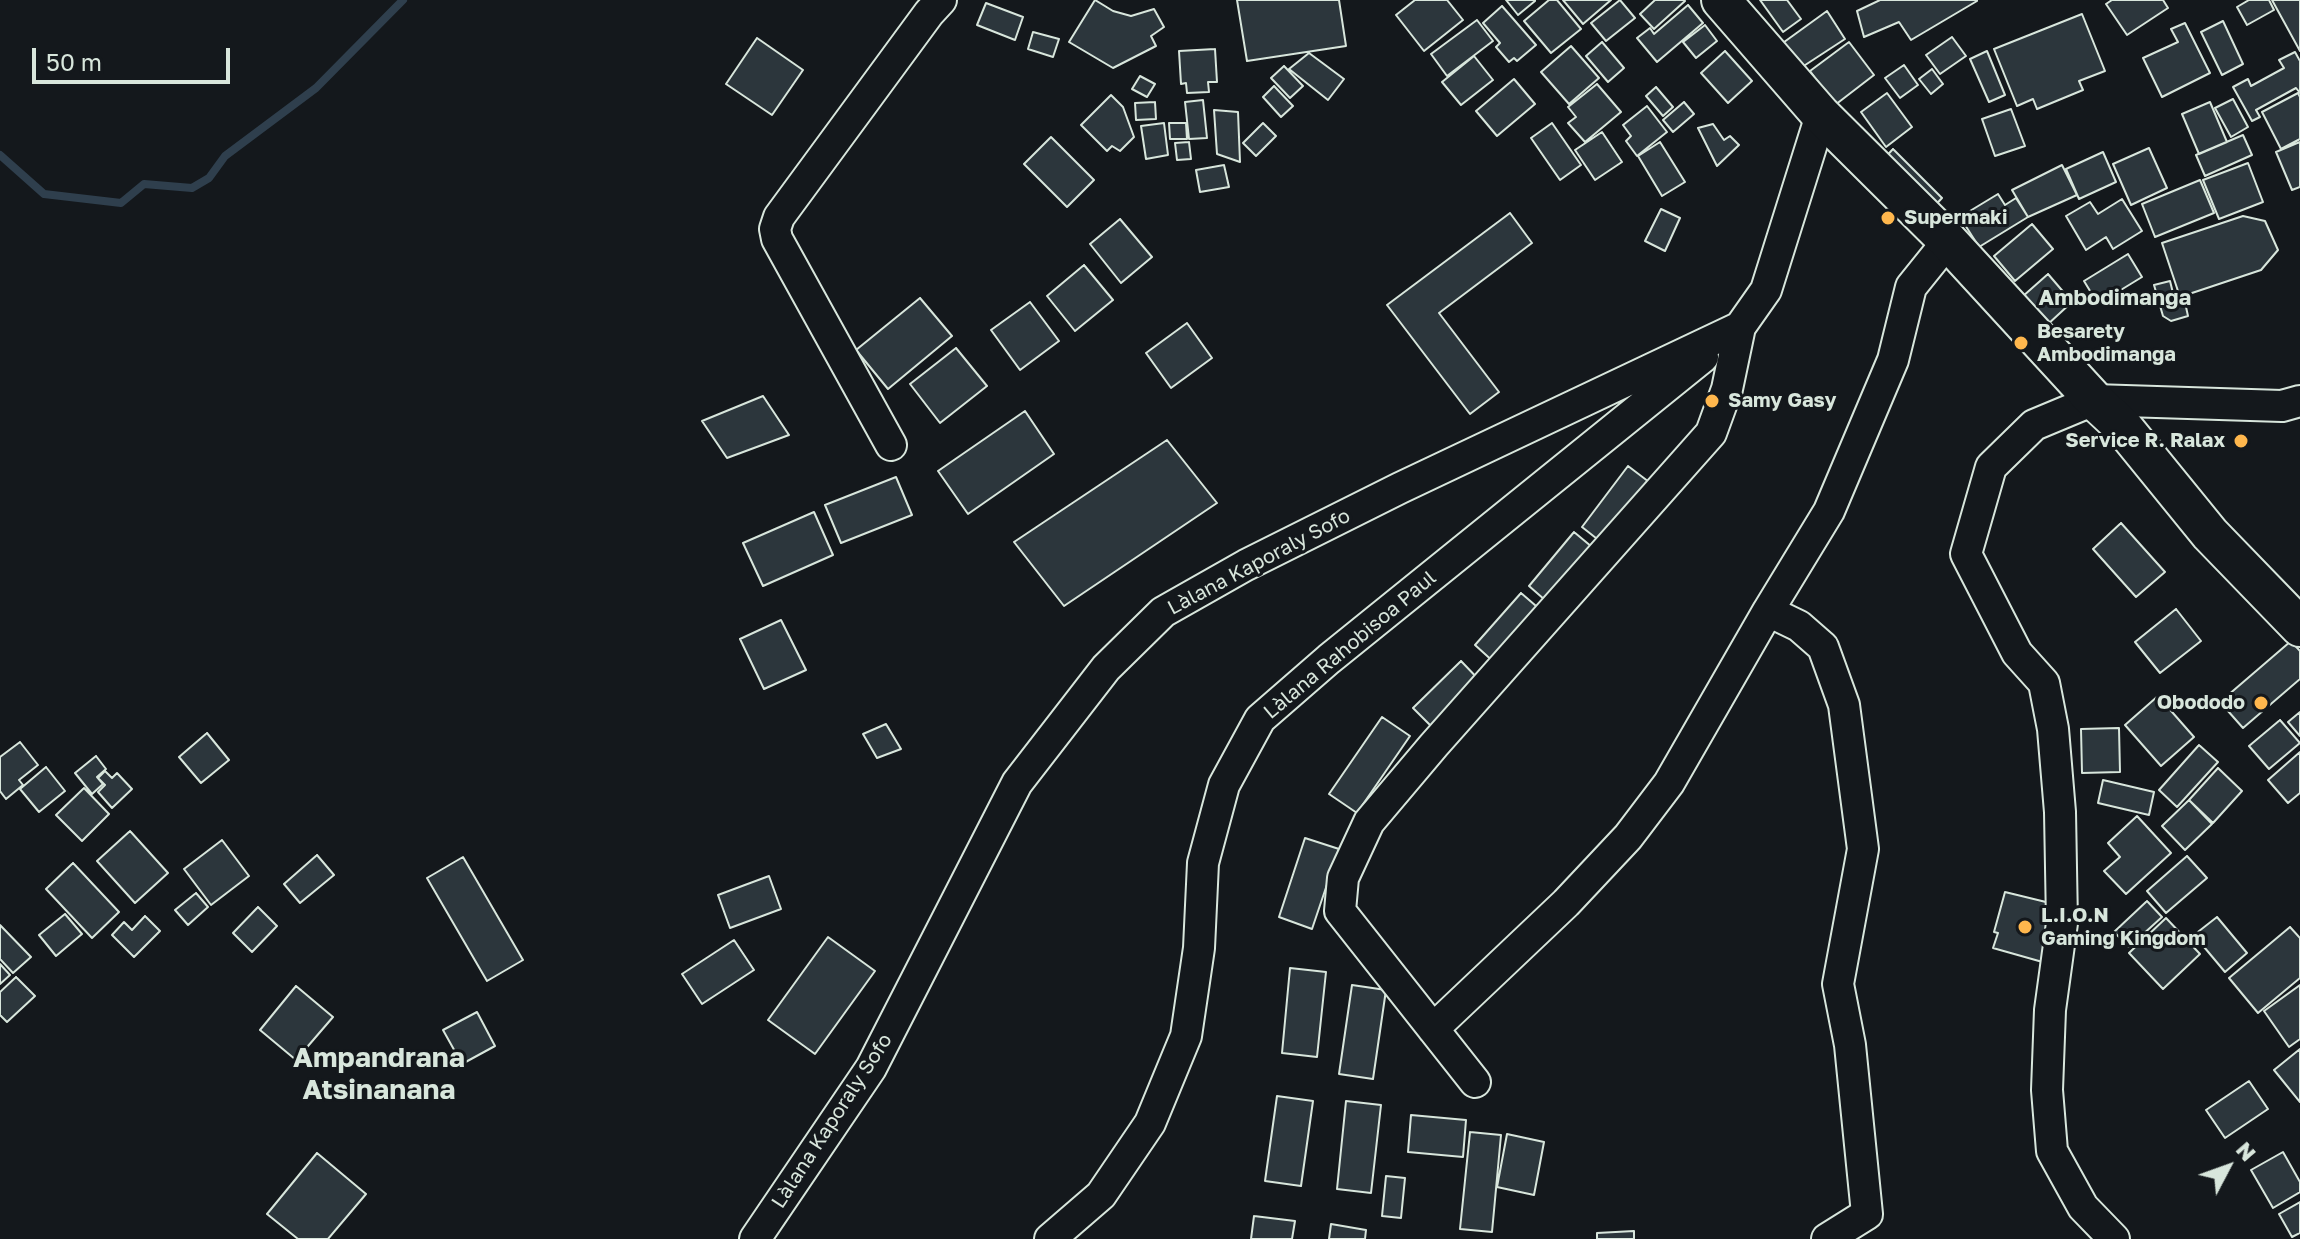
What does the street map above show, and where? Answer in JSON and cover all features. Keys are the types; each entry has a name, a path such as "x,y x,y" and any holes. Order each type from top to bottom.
{"main road":[{"path":"1721,0 1821,115 1948,241 2094,400 2123,427 2210,534 2300,627"}],"street":[{"path":"891,445 777,239 775,229 779,217 941,0"},
{"name":"Làlana Kaporaly Sofo","path":"755,1239 871,1068 1017,783 1106,668 1163,612 1246,565 1400,488 1740,327 1766,290 1821,115"},
{"path":"1433,1029 1566,903 1628,837 1669,783 1829,511 1893,360 1911,287 1948,241"},
{"path":"1475,1082 1340,911 1343,878 1369,822 1711,433 1727,389 1740,327"},
{"name":"Làlana Rahobisoa Paul","path":"1050,1239 1101,1195 1150,1123 1186,1036 1199,948 1203,863 1224,785 1260,719 1329,659 1740,327"},
{"path":"2114,1239 2083,1207 2052,1151 2047,1090 2050,1010 2062,923 2060,812 2053,729 2044,683 2017,653 1966,554 1991,467 2034,425 2094,400 2282,406 2300,401"},
{"path":"1768,611 1799,626 1823,647 1844,705 1863,849 1838,984 1850,1045 1867,1214 1827,1239"}],"building":[{"path":"1095,0 1113,11 1131,16 1154,9 1164,27 1151,36 1156,46 1113,68 1069,42"},
{"path":"1237,0 1339,0 1346,46 1247,61"},
{"path":"1415,0 1447,0 1463,20 1424,51 1396,15"},
{"path":"1506,0 1535,0 1535,1 1518,15"},
{"path":"1549,0 1557,0 1581,29 1551,53 1524,21"},
{"path":"1563,0 1611,0 1583,24"},
{"path":"1620,0 1635,18 1606,41 1591,23"},
{"path":"1655,0 1685,1 1654,29 1640,14"},
{"path":"1760,0 1787,0 1801,19 1783,32"},
{"path":"1880,0 1977,1 1911,40 1899,22 1864,37 1857,11"},
{"path":"2112,0 2163,0 2168,8 2127,35 2106,4"},
{"path":"2249,0 2269,0 2274,10 2247,25 2237,7"},
{"path":"2272,0 2300,0 2300,51"},
{"path":"986,3 1023,17 1015,40 977,25"},
{"path":"1688,5 1703,23 1657,62 1637,38 1650,28 1654,34"},
{"path":"1502,6 1536,45 1517,61 1514,58 1509,62 1496,47 1500,43 1483,23"},
{"path":"1827,11 1845,39 1796,71 1780,45"},
{"path":"2082,14 2105,71 2079,81 2083,90 2037,109 2033,99 2017,106 1994,49"},
{"path":"1477,20 1493,41 1447,76 1431,54"},
{"path":"2223,21 2243,64 2222,75 2201,32"},
{"path":"2185,23 2210,73 2162,97 2143,58 2178,42 2171,29"},
{"path":"1705,25 1717,41 1696,58 1683,42"},
{"path":"1033,32 1059,39 1053,57 1028,49"},
{"path":"1952,37 1966,56 1940,74 1926,55"},
{"path":"757,38 803,70 772,115 726,84"},
{"path":"1602,42 1624,68 1608,82 1586,56"},
{"path":"1849,42 1874,75 1835,105 1810,71"},
{"path":"1571,46 1599,78 1569,104 1541,72"},
{"path":"1215,49 1217,82 1208,82 1209,92 1187,93 1186,83 1181,84 1179,51"},
{"path":"1725,51 1752,81 1728,103 1701,73"},
{"path":"1987,51 2005,95 1989,102 1970,59"},
{"path":"2295,52 2300,61 2300,93 2296,88 2256,110 2260,117 2252,121 2233,87 2248,79 2251,86 2284,68 2279,60"},
{"path":"1309,53 1344,79 1328,100 1289,69"},
{"path":"1474,56 1493,80 1461,105 1442,82"},
{"path":"1904,65 1918,85 1900,98 1885,78"},
{"path":"1284,66 1303,86 1290,98 1271,78"},
{"path":"1932,69 1943,84 1931,94 1919,79"},
{"path":"1140,76 1155,84 1147,97 1132,89"},
{"path":"1514,79 1535,104 1497,136 1476,111"},
{"path":"1597,84 1621,112 1585,142 1568,123 1576,117 1568,107"},
{"path":"1274,86 1293,106 1281,117 1263,97"},
{"path":"1656,87 1673,107 1663,116 1646,96"},
{"path":"1887,93 1912,127 1886,147 1861,112"},
{"path":"2298,93 2300,139 2281,149 2262,112"},
{"path":"1111,95 1123,107 1134,137 1120,151 1112,146 1107,151 1081,125"},
{"path":"2233,99 2248,127 2231,137 2215,108"},
{"path":"1203,100 1207,138 1189,139 1185,102"},
{"path":"1155,102 1156,119 1136,120 1135,103"},
{"path":"1684,102 1694,114 1673,132 1663,120"},
{"path":"2210,102 2227,142 2199,154 2182,114"},
{"path":"1647,106 1667,132 1637,156 1626,141 1631,136 1623,125"},
{"path":"2011,109 2025,146 1995,156 1982,119"},
{"path":"1214,110 1238,112 1240,162 1217,154"},
{"path":"1164,123 1168,155 1146,159 1141,126"},
{"path":"1169,123 1186,123 1187,139 1170,139"},
{"path":"1263,123 1276,136 1256,156 1243,143"},
{"path":"1552,123 1581,165 1560,180 1531,138"},
{"path":"1713,124 1724,140 1730,136 1739,145 1717,166 1698,128"},
{"path":"1602,132 1622,162 1595,180 1575,150"},
{"path":"2243,135 2252,155 2205,176 2196,155"},
{"path":"1051,137 1094,180 1067,207 1024,164"},
{"path":"1189,142 1191,159 1177,160 1175,143"},
{"path":"1660,142 1685,182 1662,196 1638,156"},
{"path":"2300,142 2300,187 2292,190 2276,152"},
{"path":"2149,148 2167,188 2131,205 2113,164"},
{"path":"1893,149 1942,198 1929,212 1880,163"},
{"path":"2103,152 2116,182 2079,199 2066,169"},
{"path":"2248,163 2263,202 2219,219 2203,180"},
{"path":"1224,165 1229,187 1200,192 1196,170"},
{"path":"2062,165 2077,195 2028,217 2012,190"},
{"path":"2200,180 2214,213 2155,237 2142,204"},
{"path":"1998,194 2005,205 2016,198 2028,217 1979,247 1960,217"},
{"path":"2122,199 2142,231 2113,249 2106,237 2086,250 2066,216 2090,202 2098,214"},
{"path":"1661,209 1680,218 1665,251 1645,241"},
{"path":"1510,213 1532,243 1439,313 1499,392 1470,414 1387,305"},
{"path":"2243,216 2265,221 2278,250 2261,270 2180,297 2162,243"},
{"path":"1120,219 1152,257 1121,283 1090,244"},
{"path":"2032,224 2053,249 2015,281 1994,256"},
{"path":"2128,254 2142,277 2098,304 2084,281"},
{"path":"1084,265 1113,300 1075,331 1047,296"},
{"path":"2048,274 2072,302 2047,325 2022,297"},
{"path":"2170,281 2175,301 2184,298 2188,316 2171,321 2163,316 2154,285"},
{"path":"920,298 952,336 888,389 856,350"},
{"path":"1030,302 1059,341 1020,370 991,330"},
{"path":"1187,323 1212,358 1171,388 1146,353"},
{"path":"956,348 987,386 940,423 910,384"},
{"path":"763,396 789,435 727,458 702,421"},
{"path":"1025,411 1054,454 968,514 938,471"},
{"path":"1167,440 1217,503 1064,606 1014,542"},
{"path":"1628,466 1653,485 1606,546 1582,527"},
{"path":"896,477 912,515 841,543 825,505"},
{"path":"814,512 833,555 763,586 743,543"},
{"path":"2121,523 2165,572 2136,597 2093,549"},
{"path":"1574,532 1598,552 1553,607 1529,586"},
{"path":"1521,593 1543,612 1496,664 1475,645"},
{"path":"2176,609 2201,641 2160,673 2135,642"},
{"path":"781,620 806,670 764,689 740,639"},
{"path":"2291,641 2300,651 2300,679 2243,728 2220,702"},
{"path":"1461,661 1483,684 1436,731 1413,708"},
{"path":"2158,696 2194,737 2161,766 2125,725"},
{"path":"2300,712 2300,736 2288,722"},
{"path":"1382,717 1410,736 1357,813 1329,794"},
{"path":"2280,720 2300,743 2269,769 2249,746"},
{"path":"886,724 901,749 877,758 863,734"},
{"path":"2119,728 2120,772 2082,773 2081,729"},
{"path":"207,733 229,760 201,783 179,757"},
{"path":"20,742 38,765 19,780 23,785 6,799 0,791 0,757"},
{"path":"2199,745 2218,762 2177,807 2159,790"},
{"path":"2300,752 2300,793 2288,803 2268,780"},
{"path":"96,756 106,769 97,777 103,784 92,794 75,773"},
{"path":"46,767 65,791 39,812 20,789"},
{"path":"2218,768 2242,791 2213,823 2189,800"},
{"path":"105,771 112,778 117,773 132,789 112,808 98,792 105,785 98,778"},
{"path":"2103,780 2154,792 2149,815 2098,803"},
{"path":"84,788 109,814 82,841 56,815"},
{"path":"2189,800 2212,824 2185,850 2162,826"},
{"path":"2137,816 2171,853 2126,894 2104,871 2120,857 2108,843"},
{"path":"130,831 168,873 135,903 97,861"},
{"path":"1305,838 1339,849 1312,929 1279,917"},
{"path":"222,840 249,876 211,905 184,869"},
{"path":"317,855 334,875 300,903 284,884"},
{"path":"2187,856 2207,878 2166,913 2147,891"},
{"path":"463,857 523,960 487,981 427,878"},
{"path":"73,863 119,912 92,938 46,889"},
{"path":"769,876 781,909 730,928 718,895"},
{"name":"L.I.O.N Gaming Kingdom","path":"2005,892 2050,903 2046,919 2057,922 2046,963 1993,948"},
{"path":"196,893 208,907 188,925 175,910"},
{"path":"2147,901 2162,917 2129,947 2114,932"},
{"path":"258,907 277,926 252,952 233,933"},
{"path":"65,914 82,934 56,956 39,935"},
{"path":"145,916 160,931 134,957 112,935 124,922 132,930"},
{"path":"2217,917 2247,953 2225,972 2194,935"},
{"path":"2166,918 2200,954 2163,989 2129,953"},
{"path":"0,925 31,957 13,973 0,959"},
{"path":"2290,927 2300,938 2300,978 2258,1013 2229,978"},
{"path":"828,937 875,971 815,1054 768,1020"},
{"path":"734,940 754,970 702,1004 682,974"},
{"path":"0,964 10,975 0,984"},
{"path":"1290,968 1326,972 1317,1057 1282,1053"},
{"path":"16,977 35,996 7,1022 0,1015 0,992"},
{"path":"1352,985 1386,990 1373,1079 1339,1074"},
{"path":"2300,985 2300,1039 2289,1047 2264,1011"},
{"path":"296,986 333,1017 296,1060 260,1030"},
{"path":"477,1012 495,1046 462,1064 443,1030"},
{"path":"2300,1049 2300,1102 2274,1070"},
{"path":"2249,1081 2268,1109 2225,1138 2206,1110"},
{"path":"1277,1096 1313,1101 1301,1186 1265,1181"},
{"path":"1346,1101 1381,1105 1371,1193 1337,1189"},
{"path":"1411,1115 1466,1120 1463,1157 1408,1152"},
{"path":"1470,1132 1501,1135 1492,1232 1460,1229"},
{"path":"1507,1134 1544,1142 1534,1195 1497,1187"},
{"path":"2283,1152 2300,1182 2300,1192 2273,1208 2251,1170"},
{"path":"317,1153 366,1194 328,1239 298,1239 267,1214"},
{"path":"1386,1176 1405,1178 1401,1218 1382,1216"},
{"path":"2300,1202 2300,1233 2292,1237 2279,1214"},
{"path":"1254,1216 1295,1221 1292,1239 1251,1239"},
{"path":"1331,1224 1366,1230 1365,1239 1329,1239"},
{"path":"1634,1231 1634,1239 1597,1239 1597,1233"}],"waterway":[{"path":"0,155 44,194 121,203 144,184 192,188 209,178 225,156 316,88 403,0"}],"place":[{"name":"Supermaki","path":"1888,218"},
{"name":"Besarety Ambodimanga","path":"2021,343"},
{"name":"Samy Gasy","path":"1712,401"},
{"name":"Service R. Ralax","path":"2241,441"},
{"name":"Obododo","path":"2261,703"},
{"name":"L.I.O.N Gaming Kingdom","path":"2025,927"}],"district":[{"name":"Ambodimanga","path":"2115,298"},
{"name":"Ampandrana Atsinanana","path":"379,1074"}]}
